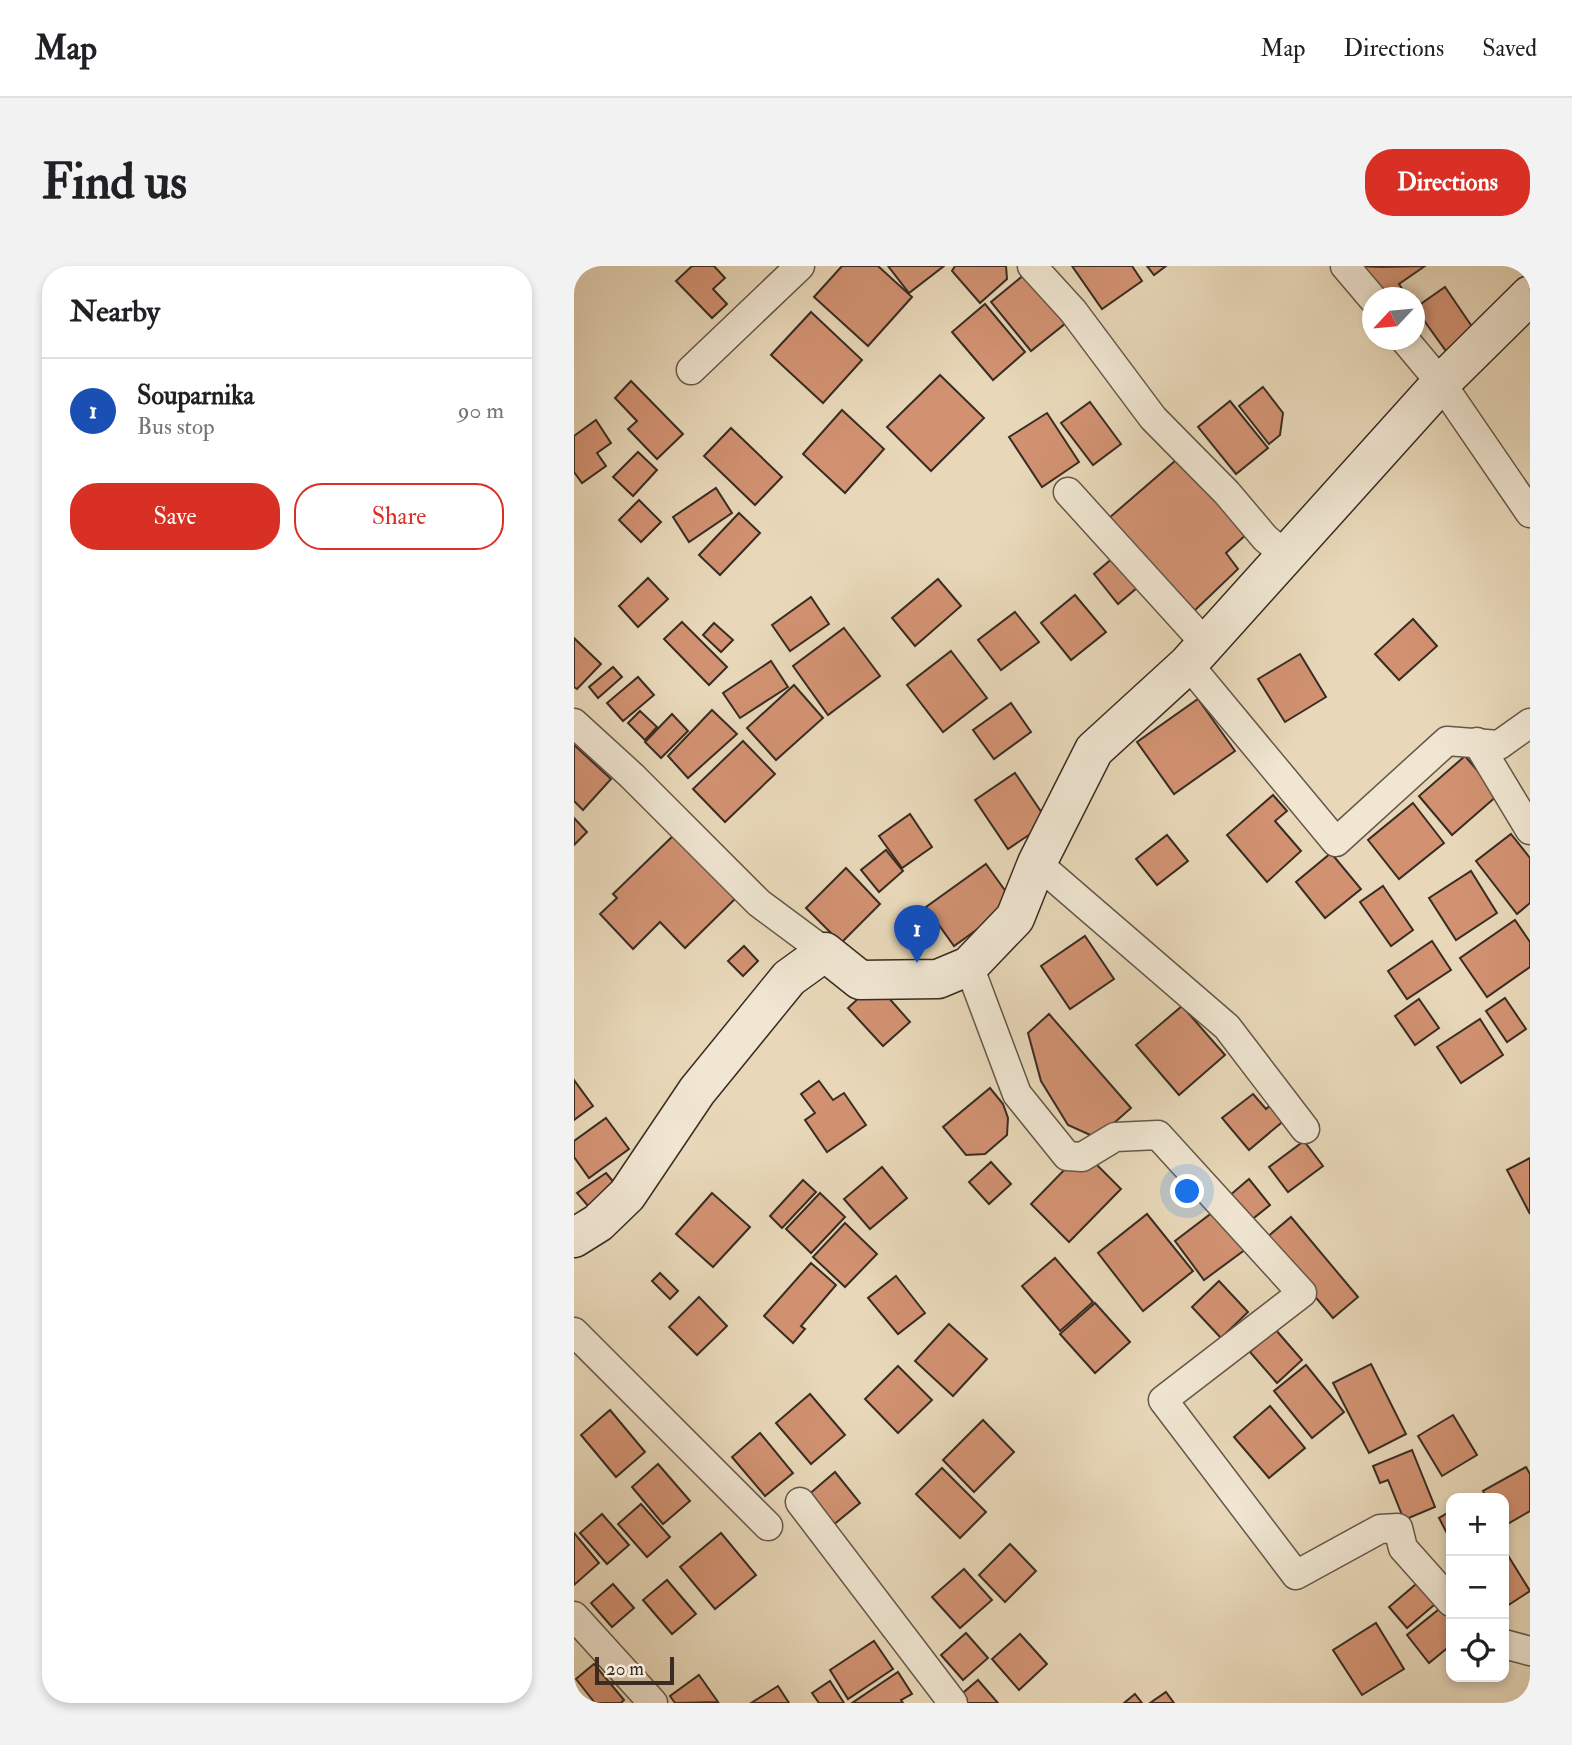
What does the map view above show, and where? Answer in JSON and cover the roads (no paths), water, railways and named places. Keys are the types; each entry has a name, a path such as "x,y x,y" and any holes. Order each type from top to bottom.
{"main road":[{"path":"574,1238 598,1223 627,1195 697,1091 789,978 825,952 860,980 937,979 969,966 1015,918 1037,863 1094,750 1197,654 1441,383 1530,295"}],"street":[{"path":"691,370 800,266"},
{"path":"1032,266 1073,312 1153,418 1227,493 1265,538 1286,556"},
{"path":"1345,266 1363,287"},
{"path":"1413,350 1441,383 1530,513"},
{"path":"1068,492 1197,654 1336,842 1447,741 1499,745 1530,723"},
{"path":"574,723 632,776 759,903 825,952"},
{"path":"1476,742 1530,830"},
{"path":"1037,863 1227,1027 1305,1129"},
{"path":"969,966 1017,1094 1067,1156 1082,1157 1115,1137 1158,1135 1302,1293 1163,1400 1296,1575 1380,1529 1398,1528 1404,1548 1446,1596"},
{"path":"574,1332 768,1526"},
{"path":"800,1502 953,1703"},
{"path":"574,1616 653,1703"},
{"path":"1509,1645 1530,1651"}],"place":[{"name":"Souparnika","path":"917,963"}]}
